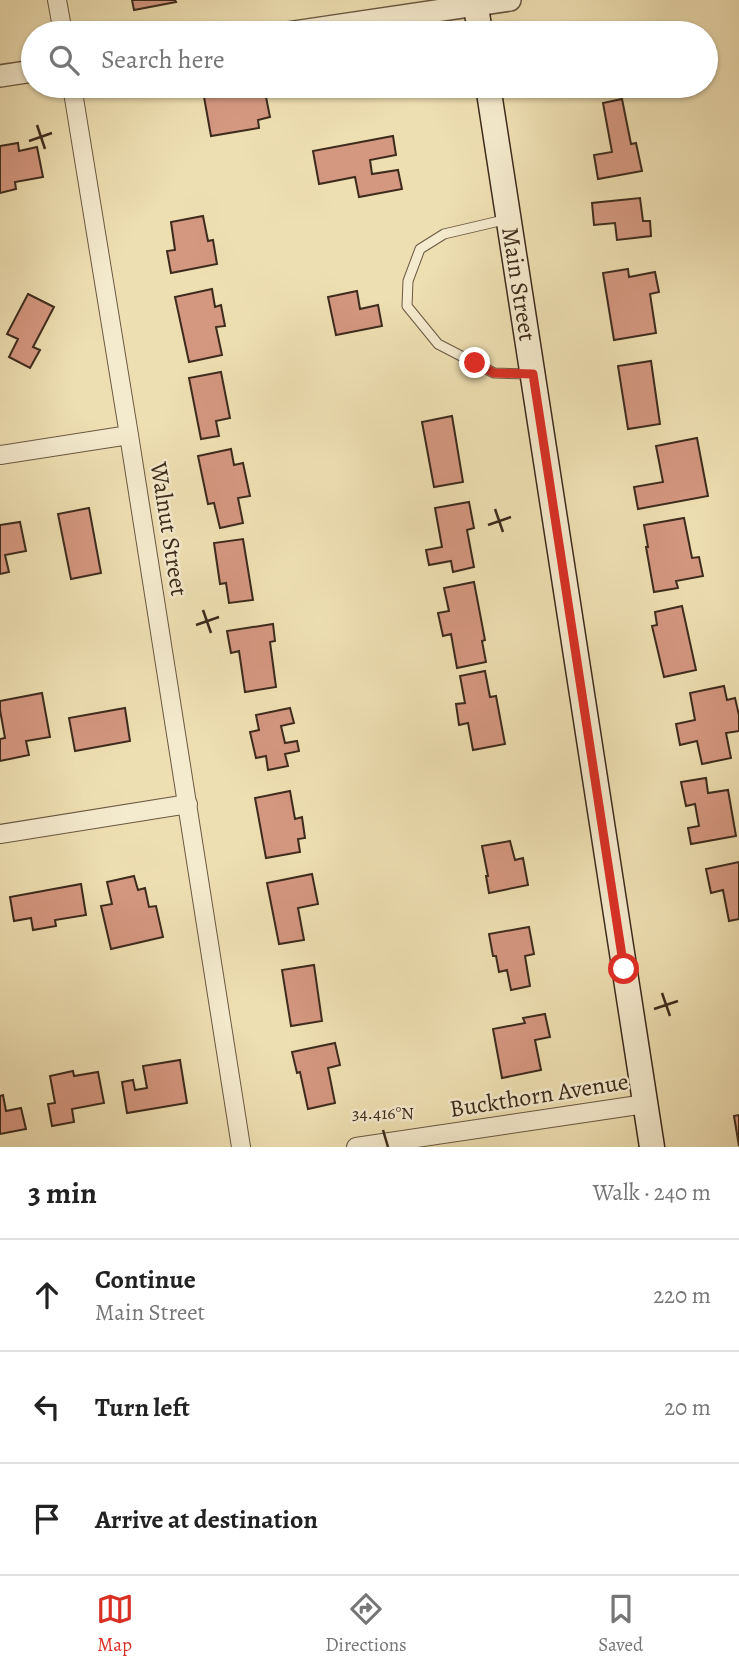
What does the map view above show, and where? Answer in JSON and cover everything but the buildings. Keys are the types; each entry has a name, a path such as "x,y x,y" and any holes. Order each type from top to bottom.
{"main road":[{"path":"475,3 478,21"},
{"name":"Main Street","path":"490,98 652,1147"}],"street":[{"path":"57,0 61,21"},
{"path":"362,21 510,0"},
{"path":"0,76 21,73"},
{"name":"Walnut Street","path":"74,98 241,1147"},
{"path":"0,454 129,435"},
{"path":"0,834 188,804"},
{"name":"Buckthorn Avenue","path":"356,1147 645,1104"}],"lane":[{"path":"509,219 444,234 420,249 408,281 407,306 438,344 494,373 533,374"}],"route":[{"path":"475,363 494,373 533,374 624,969"}]}
